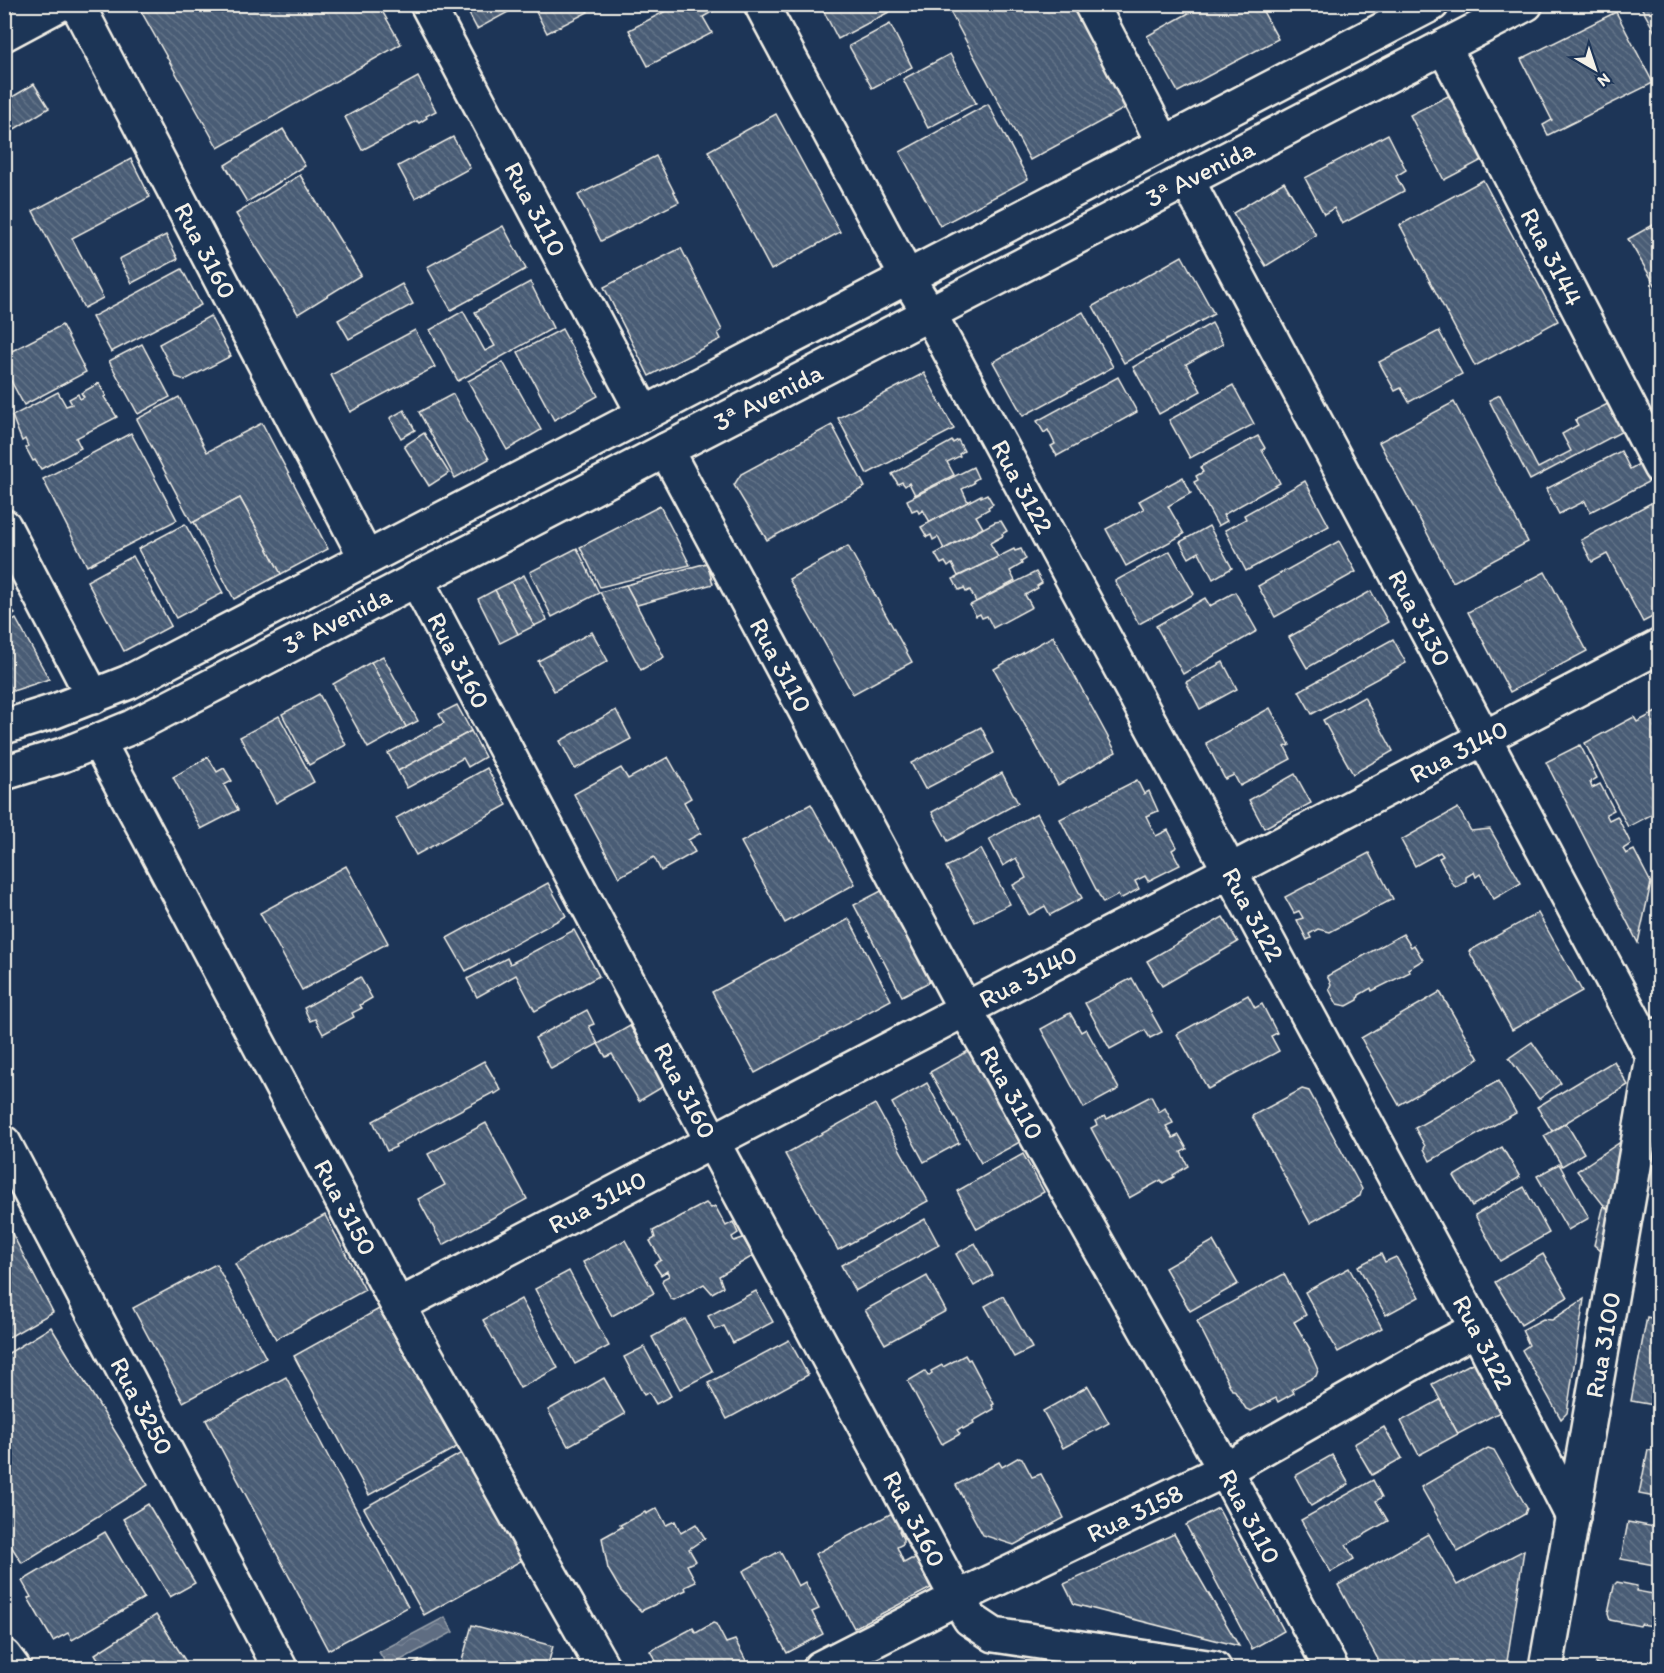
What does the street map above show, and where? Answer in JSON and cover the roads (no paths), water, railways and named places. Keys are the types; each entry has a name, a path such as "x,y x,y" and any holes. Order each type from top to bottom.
{"street":[{"path":"4,34 60,4"},
{"name":"Rua 3160","path":"77,4 366,558"},
{"name":"Rua 3110","path":"427,4 644,414"},
{"path":"761,4 907,277"},
{"path":"1091,4 1164,144"},
{"name":"3ª Avenida","path":"4,773 98,741 142,721 1526,4"},
{"name":"3ª Avenida","path":"4,726 93,697 129,681 1164,144 1424,6"},
{"name":"Rua 3144","path":"1444,46 1659,467"},
{"name":"Rua 3130","path":"1187,180 1653,1056"},
{"name":"Rua 3122","path":"907,277 929,313 1477,1329 1573,1517"},
{"name":"Rua 3110","path":"666,450 965,1010 1225,1470 1331,1668"},
{"path":"4,526 93,697"},
{"name":"Rua 3160","path":"416,579 712,1141 970,1619 994,1635 1214,1668"},
{"name":"Rua 3140","path":"398,1306 1659,646"},
{"name":"Rua 3150","path":"98,741 398,1306 603,1668"},
{"name":"Rua 3100","path":"1546,1668 1659,1021"},
{"name":"Rua 3250","path":"4,1143 280,1668"},
{"name":"Rua 3158","path":"820,1668 957,1598 1225,1470 1477,1329"},
{"path":"4,1656 13,1668"}],"water":[{"path":"445,1617 453,1632 388,1667 379,1652"}]}
